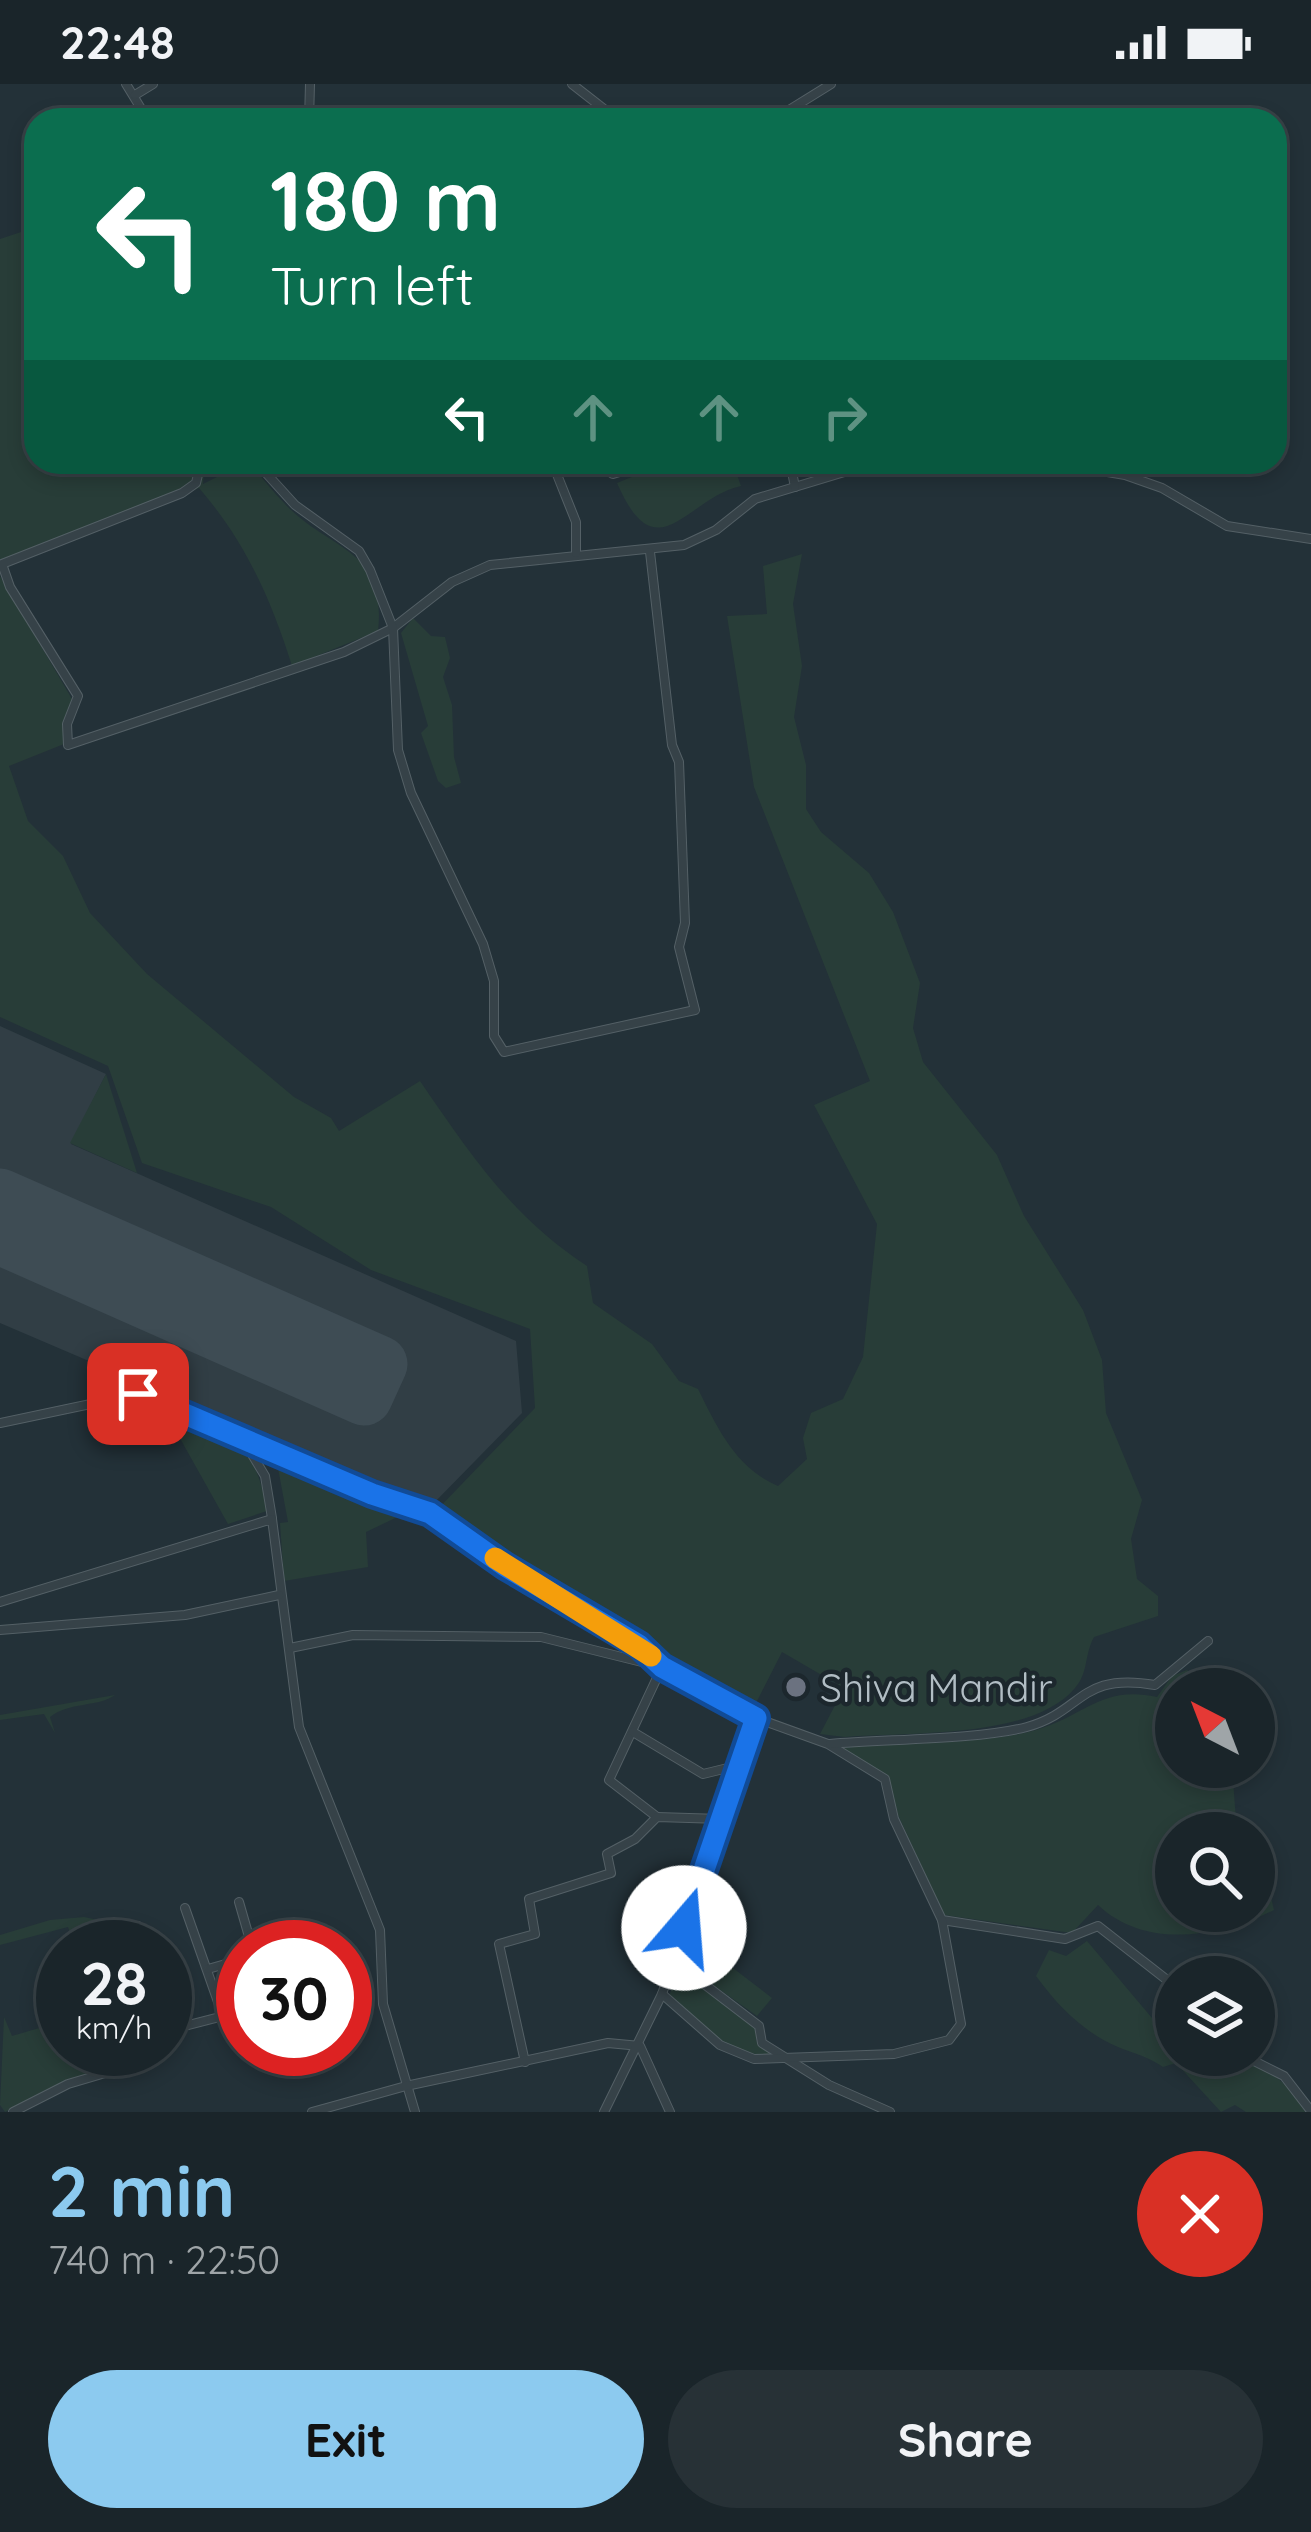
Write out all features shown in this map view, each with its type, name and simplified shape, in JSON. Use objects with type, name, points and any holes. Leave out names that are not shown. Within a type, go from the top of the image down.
[{"type":"street","points":[[126,84],[142,108]]},
{"type":"street","points":[[135,95],[153,84]]},
{"type":"street","points":[[572,84],[603,108]]},
{"type":"street","points":[[810,97],[816,84]]},
{"type":"street","points":[[792,108],[831,84]]},
{"type":"street","points":[[198,474],[196,483],[182,493],[2,563],[10,587],[78,696],[67,724],[68,746],[260,683],[393,628],[452,582],[490,565],[684,545],[716,530],[755,499],[838,474]]},
{"type":"street","points":[[267,474],[295,505],[359,551],[393,628],[398,750],[412,793],[483,944],[494,981],[494,1036],[499,1050],[512,1053],[695,1010],[679,947],[685,923],[679,762],[672,746],[650,552]]},
{"type":"street","points":[[557,474],[576,522],[576,553]]},
{"type":"street","points":[[793,474],[796,487]]},
{"type":"street","points":[[1119,474],[1162,488],[1227,526],[1262,536],[1311,539]]},
{"type":"street","points":[[0,1423],[138,1394],[430,1513],[505,1566],[639,1645],[662,1667]]},
{"type":"street","points":[[242,1437],[265,1476],[298,1727],[380,1930],[383,2004],[415,2112]]},
{"type":"street","points":[[0,1602],[272,1519]]},
{"type":"street","points":[[0,1630],[184,1615],[279,1595]]},
{"type":"street","points":[[290,1648],[353,1635],[542,1637],[662,1667],[756,1718],[828,1744],[885,1779],[894,1819],[942,1920],[961,2024],[950,2040],[894,2054],[834,2052],[754,2059],[720,2045],[662,1994]]},
{"type":"street","points":[[828,1744],[1026,1727],[1103,1684],[1125,1680],[1155,1685],[1208,1641]]},
{"type":"street","points":[[662,1667],[608,1780],[642,1800],[657,1816],[721,1820]]},
{"type":"street","points":[[604,2112],[662,1994],[756,1718]]},
{"type":"street","points":[[633,1732],[703,1774],[742,1764]]},
{"type":"street","points":[[525,2062],[499,1944],[535,1934],[529,1899],[611,1874],[607,1853],[635,1839],[657,1816]]},
{"type":"street","points":[[239,1902],[244,1920]]},
{"type":"street","points":[[185,1908],[216,1994]]},
{"type":"street","points":[[942,1920],[1065,1939],[1098,1927],[1155,1971]]},
{"type":"street","points":[[674,1961],[759,2026],[762,2043],[781,2059],[890,2112]]},
{"type":"street","points":[[208,1969],[216,1967]]},
{"type":"street","points":[[312,2112],[406,2086],[608,2043],[640,2046]]},
{"type":"street","points":[[640,2046],[670,2112]]},
{"type":"street","points":[[1275,2072],[1284,2076],[1311,2111]]},
{"type":"street","points":[[13,2112],[95,2076]]},
{"type":"shaded area","points":[[0,1026],[106,1074],[71,1144],[516,1341],[522,1413],[430,1507],[0,1323]]},
{"type":"green space","points":[[24,231],[24,474],[204,474],[203,484],[223,474],[258,474],[292,511],[368,571],[379,606],[378,631],[292,666],[255,572],[199,488],[0,568],[0,239]]},
{"type":"green space","points":[[639,474],[737,474],[741,486],[659,528],[646,524],[632,510],[617,483]]},
{"type":"green space","points":[[802,554],[793,604],[802,666],[794,717],[806,765],[806,809],[821,832],[869,873],[893,912],[920,983],[913,1028],[923,1062],[997,1155],[1024,1216],[1083,1310],[1102,1360],[1106,1413],[1142,1500],[1131,1539],[1137,1579],[1158,1596],[1158,1616],[1094,1637],[1079,1682],[1056,1705],[1000,1725],[968,1730],[845,1737],[820,1734],[844,1688],[782,1652],[756,1703],[655,1651],[434,1513],[535,1408],[530,1329],[371,1270],[271,1207],[142,1163],[108,1066],[0,1017],[0,576],[72,699],[63,722],[64,744],[9,766],[28,821],[63,856],[90,913],[147,974],[294,1097],[331,1118],[339,1131],[420,1081],[514,1205],[587,1266],[593,1303],[652,1344],[679,1381],[698,1389],[740,1458],[778,1486],[807,1459],[803,1438],[811,1413],[843,1399],[863,1357],[877,1224],[814,1105],[870,1081],[754,787],[727,616],[767,614],[763,566]]},
{"type":"green space","points":[[413,618],[431,636],[445,637],[450,658],[443,677],[452,705],[454,757],[461,783],[446,788],[438,781],[421,733],[428,726],[401,633]]},
{"type":"green space","points":[[106,1074],[137,1173],[70,1143]]},
{"type":"green space","points":[[163,1408],[234,1442],[255,1468],[267,1511],[228,1524]]},
{"type":"green space","points":[[278,1468],[410,1511],[366,1532],[368,1567],[284,1581],[280,1523],[288,1522]]},
{"type":"green space","points":[[115,1695],[57,1712],[50,1717],[55,1733],[44,1714],[0,1720],[0,1715]]},
{"type":"green space","points":[[1155,1697],[1155,1788],[1234,1788],[1235,1812],[1155,1812],[1155,1932],[1206,1932],[1160,1933],[1138,1929],[1098,1905],[1072,1933],[944,1915],[898,1815],[888,1777],[842,1748],[1016,1735],[1053,1724],[1107,1698]]},
{"type":"green space","points":[[36,1924],[36,1935],[0,1945],[0,1935]]},
{"type":"green space","points":[[1087,1941],[1155,2016],[1155,2063],[1106,2041],[1062,2008],[1036,1976],[1049,1950],[1066,1956]]},
{"type":"green space","points":[[686,1946],[712,1952],[772,1998],[757,2016],[682,1963]]},
{"type":"green space","points":[[679,1968],[755,2026],[757,2043],[771,2055],[728,2044],[669,1996]]},
{"type":"green space","points":[[4,2017],[12,2036],[36,2029],[36,2076],[85,2076],[5,2112],[0,2105]]},
{"type":"green space","points":[[1188,2076],[1275,2076],[1308,2112],[1246,2112],[1235,2105],[1221,2112]]},
{"type":"runway","points":[[0,1197],[379,1364],[364,1397],[0,1236]]},
{"type":"slow traffic","points":[[495,1558],[651,1656]]},
{"type":"place","name":"Shiva Mandir","points":[[796,1687]]},
{"type":"route","points":[[138,1394],[372,1494],[430,1513],[505,1566],[639,1645],[662,1667],[756,1718],[684,1928]]}]
